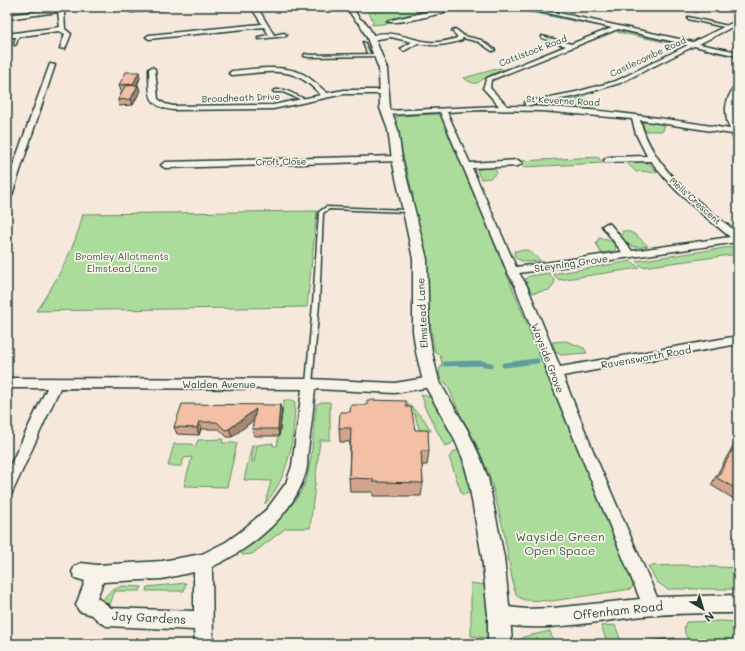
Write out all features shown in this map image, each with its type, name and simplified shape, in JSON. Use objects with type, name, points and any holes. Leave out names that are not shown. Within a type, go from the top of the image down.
[{"type":"street","points":[[132,10],[166,7]]},
{"type":"street","points":[[254,7],[272,36]]},
{"type":"street","name":"Elmstead Lane","points":[[349,7],[357,19],[363,23],[378,54],[383,69],[386,113],[390,119],[393,130],[397,159],[420,259],[421,331],[424,352],[431,382],[461,434],[472,459],[478,478],[493,557],[499,616],[500,644]]},
{"type":"street","points":[[390,21],[403,20],[455,7]]},
{"type":"street","points":[[524,7],[738,54]]},
{"type":"street","points":[[7,17],[59,8],[63,28],[60,29]]},
{"type":"street","name":"Castlecombe Road","points":[[514,108],[577,94],[618,82],[738,22]]},
{"type":"street","points":[[148,37],[265,25]]},
{"type":"street","name":"Cattistock Road","points":[[505,108],[486,88],[488,81],[495,76],[619,27]]},
{"type":"street","points":[[7,36],[60,29],[68,34],[63,48]]},
{"type":"street","points":[[371,38],[391,35],[403,31]]},
{"type":"street","points":[[391,35],[428,44],[447,43],[460,39],[460,36],[455,31]]},
{"type":"street","points":[[260,38],[284,35]]},
{"type":"street","points":[[544,37],[572,46]]},
{"type":"street","points":[[404,49],[417,41]]},
{"type":"street","points":[[7,195],[52,65]]},
{"type":"street","name":"Broadheath Drive","points":[[152,68],[154,98],[156,103],[164,107],[273,107],[344,92],[384,92]]},
{"type":"street","points":[[232,73],[282,71],[297,74],[305,78],[325,95]]},
{"type":"street","points":[[737,134],[729,118],[728,109],[738,86]]},
{"type":"street","name":"St Keverne Road","points":[[386,113],[514,108],[635,117],[737,134]]},
{"type":"street","name":"Wayside Grove","points":[[443,110],[512,271],[521,286],[554,373],[652,606]]},
{"type":"street","name":"Mells Crescent","points":[[635,117],[637,128],[653,158],[663,171],[686,196],[738,238]]},
{"type":"street","points":[[608,160],[653,158]]},
{"type":"street","name":"Croft Close","points":[[166,166],[397,159]]},
{"type":"street","points":[[468,166],[518,163]]},
{"type":"street","points":[[607,226],[630,254]]},
{"type":"street","name":"Steyning Grove","points":[[512,271],[738,238]]},
{"type":"street","name":"Ravensworth Road","points":[[554,373],[738,340]]},
{"type":"street","name":"Walden Avenue","points":[[7,383],[309,384],[395,388],[431,382]]},
{"type":"street","points":[[7,488],[56,383]]},
{"type":"street","name":"Jay Gardens","points":[[204,621],[107,617],[96,607],[85,605],[89,573],[162,570],[203,562],[220,556],[261,525],[284,500],[293,484],[298,470],[309,384]]},
{"type":"street","points":[[203,562],[204,644]]},
{"type":"street","name":"Offenham Road","points":[[499,616],[526,618],[555,617],[652,606],[738,604]]},
{"type":"lane","points":[[689,18],[728,27]]},
{"type":"lane","points":[[14,44],[18,35]]},
{"type":"lane","points":[[460,36],[480,42],[493,50]]},
{"type":"lane","points":[[364,43],[368,53]]},
{"type":"lane","points":[[320,50],[321,54]]},
{"type":"lane","points":[[368,53],[378,54],[309,56],[305,55],[368,53]]},
{"type":"lane","points":[[275,91],[284,91],[305,100]]},
{"type":"lane","points":[[309,384],[316,304],[321,212],[328,208],[408,211]]},
{"type":"green space","points":[[366,7],[442,7],[391,19],[393,23],[372,25],[373,21]]},
{"type":"green space","points":[[621,30],[685,45],[683,46],[617,32]]},
{"type":"green space","points":[[500,68],[504,70],[477,83],[472,83],[464,78]]},
{"type":"green space","points":[[584,97],[597,109],[541,106]]},
{"type":"green space","name":"Wayside Green Open Space","points":[[437,114],[444,117],[446,128],[485,220],[567,424],[634,583],[631,589],[552,601],[524,600],[517,596],[514,589],[503,528],[490,477],[476,443],[460,414],[447,384],[442,381],[439,373],[442,363],[440,355],[435,352],[434,347],[429,315],[425,256],[412,210],[413,195],[394,120],[400,116]]},
{"type":"green space","points":[[643,123],[665,124],[663,131],[644,131]]},
{"type":"green space","points":[[598,157],[603,163],[524,167],[520,161]]},
{"type":"green space","points":[[625,161],[639,161],[647,163],[654,168],[657,173],[641,171],[636,172]]},
{"type":"green space","points":[[494,167],[497,173],[490,178],[481,179],[477,171],[482,168]]},
{"type":"green space","name":"Bromley Allotments Elmstead Lane","points":[[317,211],[307,307],[36,311],[51,289],[64,265],[80,227],[83,214]]},
{"type":"green space","points":[[622,231],[633,233],[648,246],[635,247],[629,245],[620,236],[623,233]]},
{"type":"green space","points":[[599,238],[611,241],[616,246],[615,251],[601,253],[596,243]]},
{"type":"green space","points":[[738,246],[738,254],[642,267],[636,261]]},
{"type":"green space","points":[[527,250],[541,261],[525,262],[515,258],[514,251]]},
{"type":"green space","points":[[632,261],[639,268],[559,280],[553,274]]},
{"type":"green space","points":[[549,273],[555,282],[550,290],[532,293],[525,280],[526,278]]},
{"type":"green space","points":[[566,341],[584,348],[587,353],[561,355],[556,352],[552,342]]},
{"type":"green space","points":[[421,394],[432,398],[455,440],[451,444],[445,446],[424,406]]},
{"type":"green space","points":[[284,400],[291,400],[295,402],[292,443],[280,481],[265,504],[271,481],[244,480],[252,445],[254,445],[252,462],[254,462],[257,445],[273,443],[273,446],[277,446]]},
{"type":"green space","points":[[322,402],[330,402],[330,440],[320,440],[310,528],[286,528],[252,554],[242,555],[241,552],[280,519],[297,498],[303,487],[311,460],[316,407],[317,404]]},
{"type":"green space","points":[[407,403],[424,419],[431,431],[419,429],[415,415],[407,406]]},
{"type":"green space","points":[[223,439],[222,443],[237,443],[227,487],[184,486],[192,457],[184,458],[181,466],[168,466],[174,444],[191,444],[195,447],[198,440]]},
{"type":"green space","points":[[460,449],[472,492],[463,495],[449,457]]},
{"type":"green space","points":[[681,565],[738,568],[738,589],[667,589],[657,582],[648,566]]},
{"type":"green space","points":[[186,583],[184,591],[146,591],[147,587]]},
{"type":"green space","points":[[471,583],[486,585],[490,634],[486,638],[471,636]]},
{"type":"green space","points":[[122,586],[142,587],[140,591],[115,591],[109,607],[102,602],[110,592]]},
{"type":"green space","points":[[686,622],[738,622],[738,644],[693,644],[685,634],[684,629]]},
{"type":"green space","points":[[615,625],[622,644],[608,644],[601,626]]},
{"type":"green space","points":[[550,631],[554,644],[520,644],[523,637]]},
{"type":"building","points":[[126,72],[139,72],[133,84],[119,85]]},
{"type":"building","points":[[138,85],[131,99],[118,100],[125,86]]},
{"type":"building","points":[[367,400],[406,401],[406,407],[411,407],[415,430],[428,430],[429,451],[421,451],[423,483],[373,482],[373,479],[349,478],[351,428],[339,428],[340,412],[350,412],[351,405],[367,405]]},
{"type":"building","points":[[182,404],[280,405],[278,429],[252,429],[256,409],[229,429],[225,430],[217,422],[199,422],[197,428],[174,427]]},
{"type":"building","points":[[738,440],[738,490],[717,478]]},
{"type":"building","points":[[675,638],[678,644],[620,644]]},
{"type":"waterway","points":[[507,7],[606,27]]},
{"type":"waterway","points":[[627,32],[686,45]]},
{"type":"waterway","points":[[715,52],[738,57]]},
{"type":"waterway","points":[[504,365],[537,361]]},
{"type":"waterway","points":[[445,364],[480,363],[491,365]]}]
